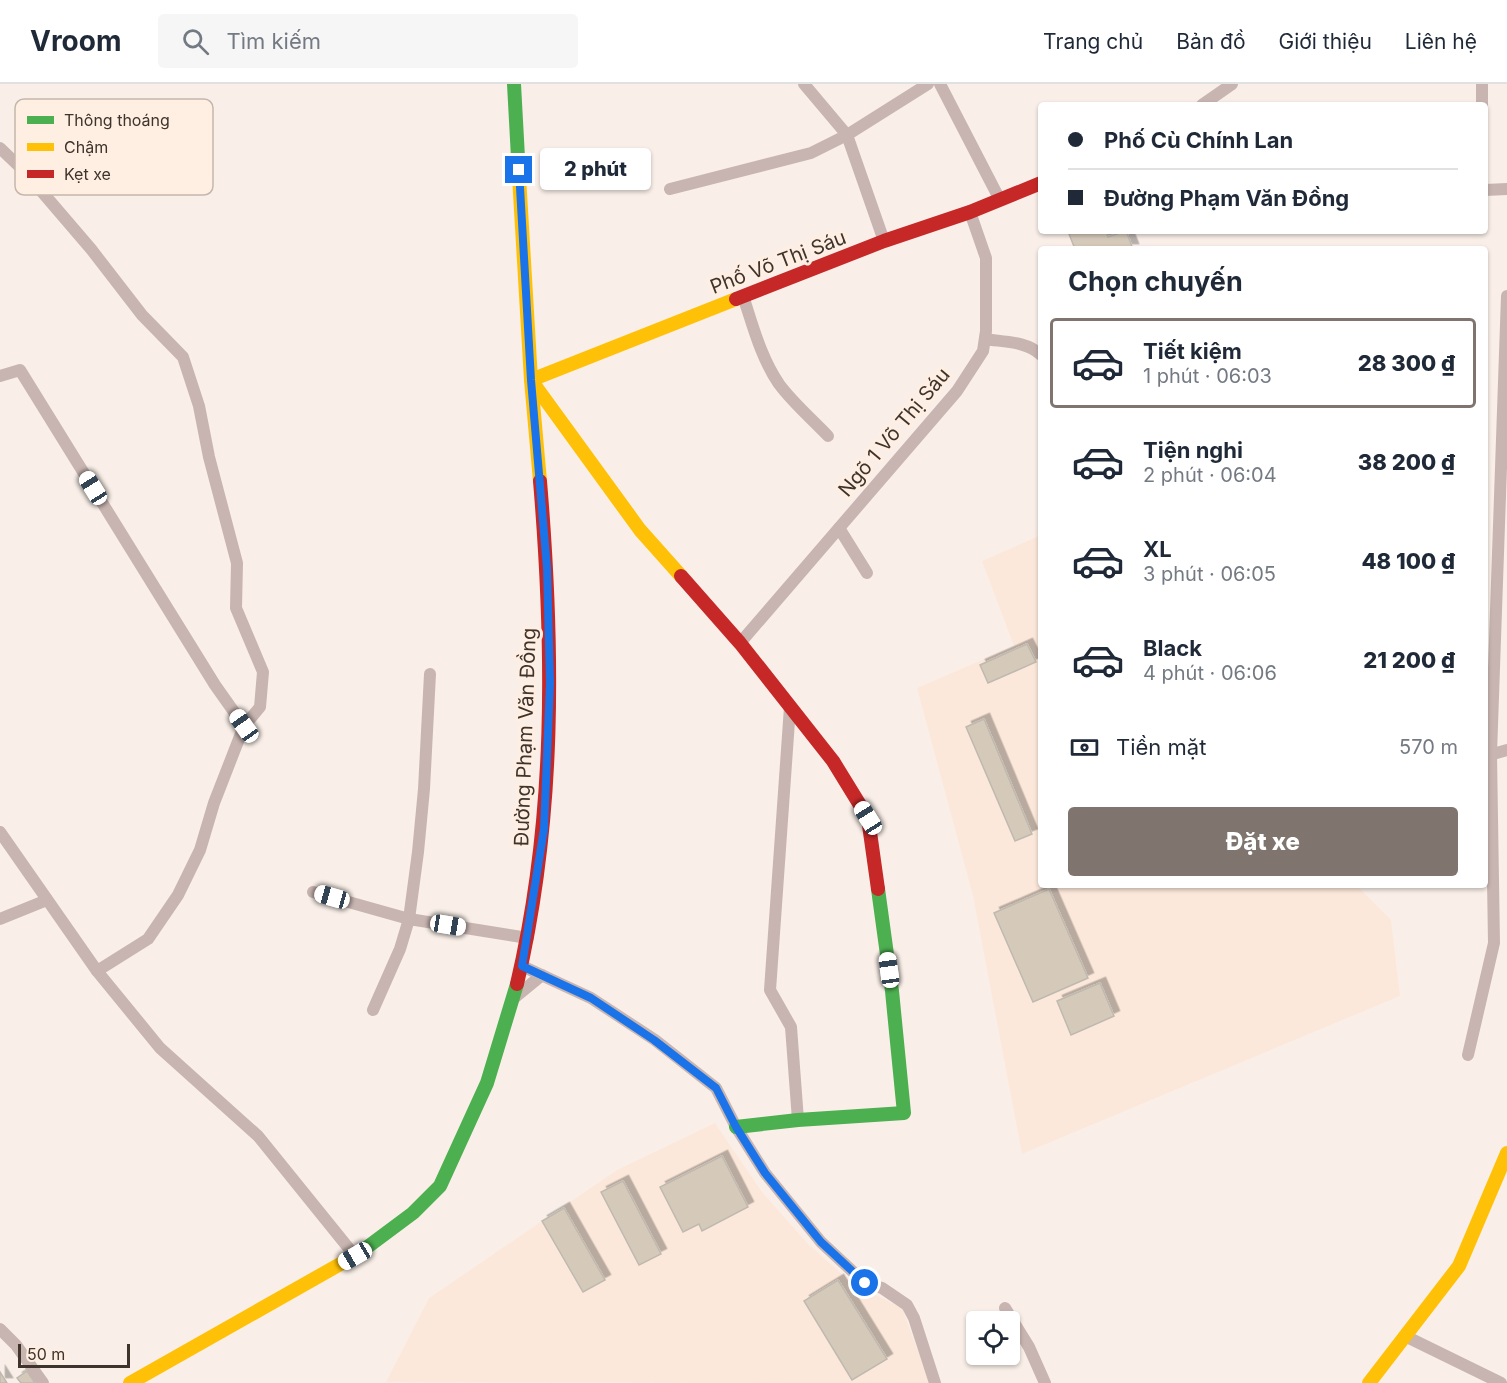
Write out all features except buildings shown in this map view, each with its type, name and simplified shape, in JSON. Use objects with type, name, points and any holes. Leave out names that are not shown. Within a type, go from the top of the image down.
[{"type":"street","name":"Đường Phạm Văn Đồng","points":[[130,1383],[355,1256],[413,1213],[440,1186],[487,1083],[514,998],[528,938],[544,829],[550,683],[547,568],[531,380],[514,84]]},
{"type":"street","points":[[804,84],[847,135],[884,241]]},
{"type":"street","points":[[670,189],[811,153],[847,135],[928,84]]},
{"type":"street","points":[[940,84],[1000,200]]},
{"type":"street","points":[[1206,102],[1232,84]]},
{"type":"street","points":[[1482,84],[1482,102]]},
{"type":"street","points":[[0,148],[15,162]]},
{"type":"street","name":"Phố Võ Thị Sáu","points":[[531,380],[884,241],[970,212],[1038,184]]},
{"type":"street","points":[[1488,190],[1507,189]]},
{"type":"street","points":[[45,195],[142,315],[183,357],[198,406],[237,563],[236,608],[263,672],[260,707],[244,726],[214,802],[200,850],[178,895],[148,939],[97,971]]},
{"type":"street","name":"Ngõ 1 Võ Thị Sáu","points":[[740,643],[957,391],[982,351],[986,331],[986,258],[970,212]]},
{"type":"street","points":[[743,296],[771,371],[789,397],[828,436]]},
{"type":"street","points":[[1468,1055],[1494,943],[1488,755],[1507,296]]},
{"type":"street","points":[[985,339],[1026,345],[1038,352]]},
{"type":"street","points":[[0,376],[20,370],[215,685],[244,726]]},
{"type":"street","points":[[531,380],[640,530],[740,643],[833,761],[868,818],[892,991],[903,1113],[736,1127]]},
{"type":"street","points":[[839,528],[867,573]]},
{"type":"street","points":[[373,1010],[400,949],[409,919],[424,789],[430,674]]},
{"type":"street","points":[[790,707],[770,990],[791,1027],[798,1120]]},
{"type":"street","points":[[1488,755],[1507,750]]},
{"type":"street","points":[[0,832],[97,971],[160,1048],[258,1136],[355,1256]]},
{"type":"street","points":[[313,892],[409,919],[528,938]]},
{"type":"street","points":[[0,919],[47,900]]},
{"type":"street","points":[[522,966],[591,998],[663,1047],[716,1088],[736,1127],[765,1173],[821,1242],[865,1283],[882,1288],[907,1305],[914,1318],[935,1383]]},
{"type":"street","points":[[514,998],[542,975]]},
{"type":"street","points":[[1369,1383],[1459,1266],[1507,1153]]},
{"type":"street","points":[[1005,1308],[1029,1347],[1045,1383]]},
{"type":"street","points":[[0,1329],[16,1346],[43,1383]]},
{"type":"street","points":[[1405,1336],[1500,1383]]},
{"type":"shaded area","points":[[1038,536],[1038,888],[1359,888],[1391,920],[1400,996],[1022,1154],[973,896],[917,688],[1014,646],[982,561]]},
{"type":"shaded area","points":[[715,1123],[762,1192],[808,1244],[852,1283],[902,1308],[930,1383],[386,1382],[429,1298],[617,1170]]},
{"type":"traffic: fast","points":[[514,84],[519,176]]},
{"type":"traffic: fast","points":[[736,1127],[798,1120],[904,1113],[892,991],[878,889]]},
{"type":"traffic: fast","points":[[358,1254],[413,1213],[440,1186],[487,1083],[517,984]]},
{"type":"traffic: slow","points":[[519,176],[531,380],[540,481]]},
{"type":"traffic: slow","points":[[681,576],[640,530],[531,380],[736,299]]},
{"type":"traffic: slow","points":[[1369,1383],[1459,1266],[1507,1153]]},
{"type":"traffic: slow","points":[[130,1383],[358,1254]]},
{"type":"traffic: jam","points":[[736,299],[884,241],[970,212],[1038,184]]},
{"type":"traffic: jam","points":[[517,984],[530,922],[539,859],[548,734],[548,608],[540,481]]},
{"type":"traffic: jam","points":[[681,576],[740,643],[833,761],[868,818],[878,889]]},
{"type":"route","points":[[519,170],[531,380],[547,568],[550,683],[544,829],[522,966],[591,998],[654,1040],[716,1088],[736,1127],[765,1173],[821,1242],[865,1283]]}]
